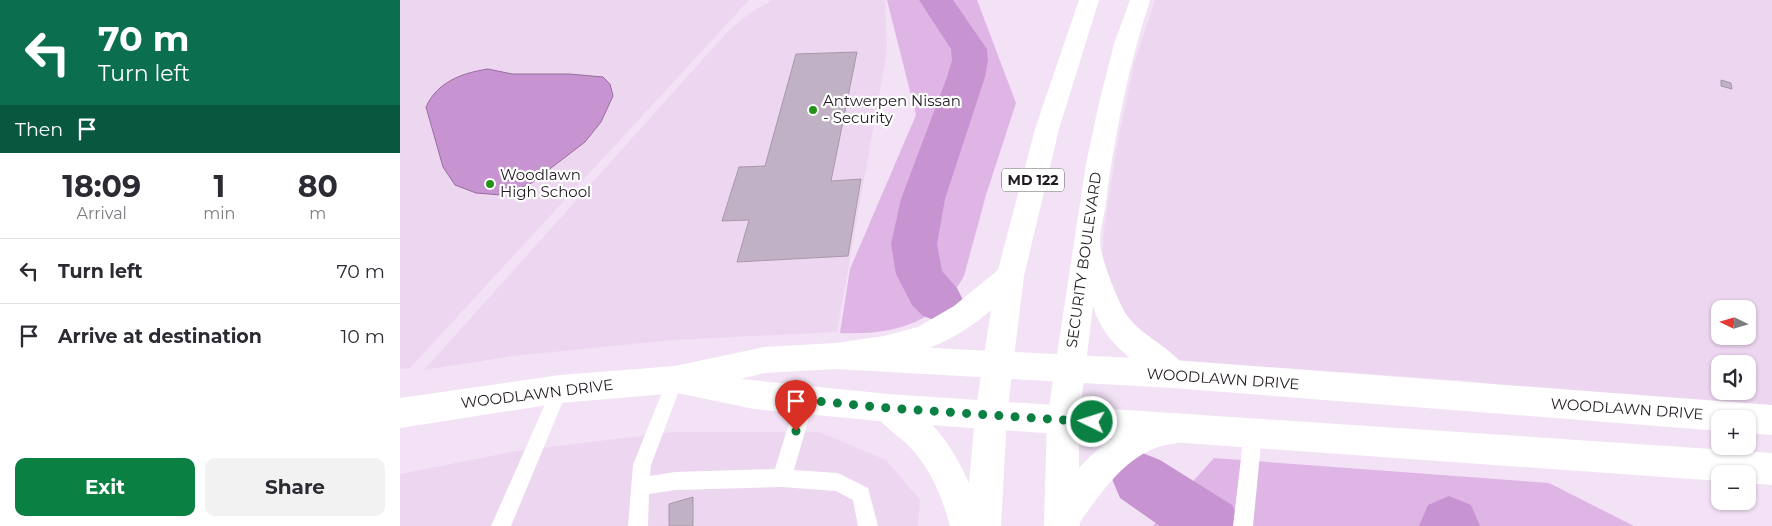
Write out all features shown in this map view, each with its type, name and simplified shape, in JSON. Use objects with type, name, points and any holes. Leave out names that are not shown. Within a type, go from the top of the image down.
[{"type":"main road","name":"MD 122","points":[[983,526],[991,415],[1010,276],[1047,129],[1089,0]]},
{"type":"main road","name":"SECURITY BOULEVARD","points":[[1062,521],[1063,420],[1098,164],[1110,103],[1125,44],[1140,0]]},
{"type":"main road","points":[[1086,247],[1110,314],[1124,334],[1173,374]]},
{"type":"main road","points":[[836,356],[914,342],[938,332],[959,320],[1010,276]]},
{"type":"main road","name":"WOODLAWN DRIVE","points":[[400,413],[560,389],[675,380],[764,360],[836,356],[1173,374],[1772,420]]},
{"type":"main road","name":"WOODLAWN DRIVE","points":[[675,380],[754,396],[888,408],[1772,469]]},
{"type":"main road","points":[[888,408],[929,445],[943,465],[955,487],[968,526]]},
{"type":"main road","points":[[1062,521],[1094,475],[1130,445],[1148,435],[1182,428]]},
{"type":"lane","points":[[638,526],[642,466],[675,380]]},
{"type":"lane","points":[[501,526],[560,389]]},
{"type":"lane","points":[[782,478],[805,400]]},
{"type":"lane","points":[[1242,526],[1253,433]]},
{"type":"lane","points":[[640,486],[675,480],[782,478],[838,482],[861,494],[868,526]]},
{"type":"shaded area","name":"Woodlawn High School","points":[[400,0],[749,0],[410,368],[400,369]]},
{"type":"shaded area","points":[[772,0],[885,0],[887,51],[837,332],[672,340],[513,356],[424,370],[730,29],[753,11]]},
{"type":"shaded area","points":[[887,0],[977,0],[1016,103],[986,195],[964,276],[953,293],[941,306],[911,324],[878,332],[840,333],[850,269],[916,115]]},
{"type":"shaded area","points":[[1155,0],[1772,0],[1772,408],[1561,394],[1470,381],[1183,361],[1170,358],[1142,343],[1101,272],[1104,229],[1117,145],[1134,64]]},
{"type":"shaded area","points":[[488,69],[512,74],[569,74],[603,77],[610,84],[613,96],[601,122],[585,142],[530,184],[501,195],[476,193],[455,185],[443,167],[426,107],[437,91],[451,80],[469,73]]},
{"type":"shaded area","points":[[673,432],[819,432],[886,460],[920,500],[918,526],[400,526],[400,474],[516,451]]},
{"type":"shaded area","points":[[1214,458],[1549,483],[1634,526],[1153,526]]},
{"type":"building","name":"Antwerpen Nissan - Security","points":[[857,52],[831,181],[861,179],[848,256],[737,262],[749,220],[722,221],[739,167],[765,166],[796,54]]},
{"type":"building","points":[[1721,80],[1731,83],[1732,89],[1721,86]]},
{"type":"building","points":[[693,497],[693,526],[669,526],[669,504]]},
{"type":"waterway","points":[[936,0],[969,49],[970,60],[966,77],[923,199],[914,244],[919,274],[929,291],[940,302]]},
{"type":"waterway","points":[[1140,479],[1211,526]]},
{"type":"place","name":"Antwerpen Nissan - Security","points":[[813,110]]},
{"type":"place","name":"Woodlawn High School","points":[[490,184]]},
{"type":"route","points":[[796,431],[805,400],[888,408],[1092,422]]}]
